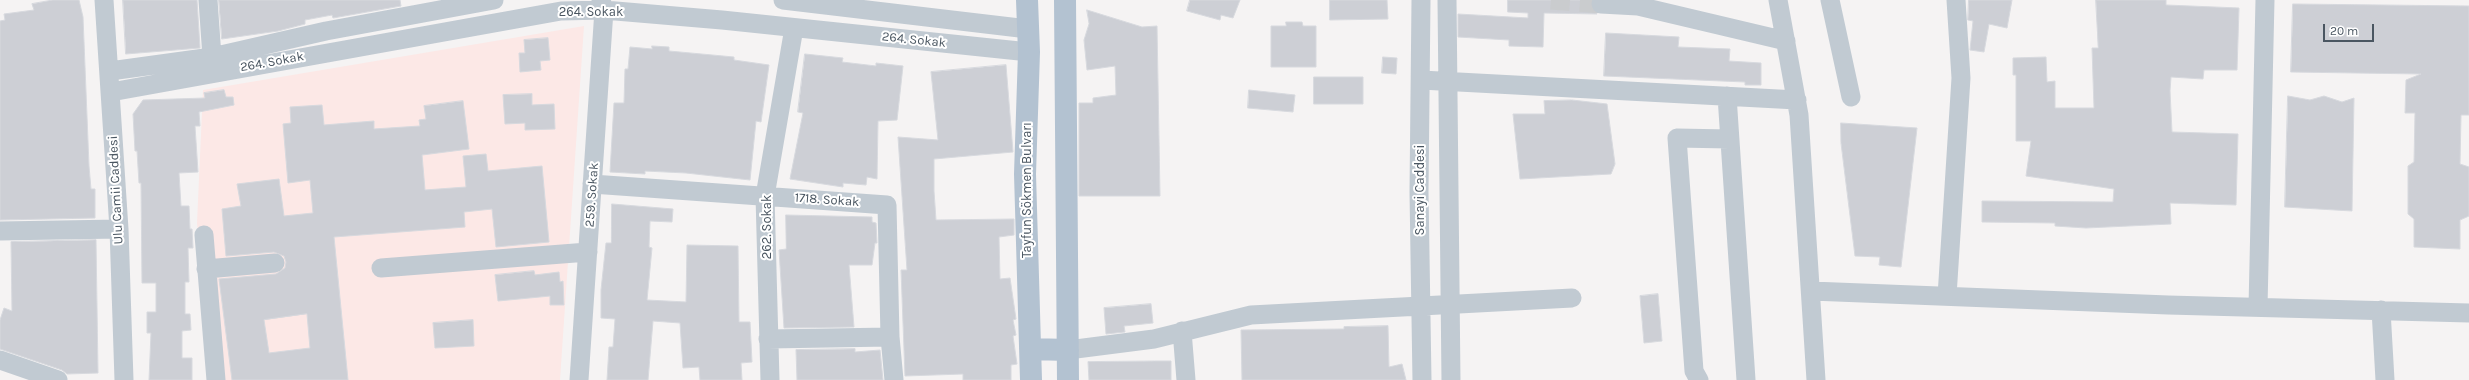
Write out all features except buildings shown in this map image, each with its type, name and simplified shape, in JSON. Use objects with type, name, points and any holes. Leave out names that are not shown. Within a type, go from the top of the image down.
[{"type":"main road","name":"Tayfun Sökmen Bulvarı","points":[[1027,0],[1029,52],[1025,174],[1030,380]]},
{"type":"main road","points":[[1065,0],[1068,380]]},
{"type":"main road","points":[[1030,349],[1068,350]]},
{"type":"street","name":"Ulu Camii Caddesi","points":[[104,0],[110,71],[119,229],[124,380]]},
{"type":"street","points":[[208,0],[212,57]]},
{"type":"street","name":"264. Sokak","points":[[110,71],[212,57],[326,31],[494,0]]},
{"type":"street","name":"264. Sokak","points":[[783,0],[1028,29]]},
{"type":"street","name":"Sanayi Caddesi","points":[[1421,0],[1422,380]]},
{"type":"street","points":[[1447,0],[1451,380]]},
{"type":"street","points":[[1778,0],[1797,100],[1816,380]]},
{"type":"street","points":[[1830,0],[1851,97]]},
{"type":"street","points":[[1947,296],[1961,78],[1956,0]]},
{"type":"street","points":[[2258,307],[2265,0]]},
{"type":"street","points":[[1601,4],[1640,3],[1786,41]]},
{"type":"street","name":"264. Sokak","points":[[111,92],[561,11],[602,5],[794,28],[1029,52]]},
{"type":"street","name":"259. Sokak","points":[[579,380],[602,5]]},
{"type":"street","name":"262. Sokak","points":[[770,380],[765,196],[794,28]]},
{"type":"street","points":[[1421,80],[1797,100]]},
{"type":"street","points":[[1726,96],[1746,380]]},
{"type":"street","points":[[1699,380],[1694,371],[1677,138],[1729,139]]},
{"type":"street","name":"1718. Sokak","points":[[592,184],[887,205],[890,337],[894,380]]},
{"type":"street","points":[[0,231],[119,229]]},
{"type":"street","points":[[204,235],[216,380]]},
{"type":"street","points":[[382,268],[588,252]]},
{"type":"street","points":[[206,269],[276,263]]},
{"type":"street","points":[[1811,291],[2469,313]]},
{"type":"street","points":[[1068,350],[1154,339],[1251,315],[1572,298]]},
{"type":"street","points":[[2381,310],[2385,380]]},
{"type":"street","points":[[1182,331],[1186,380]]},
{"type":"street","points":[[768,339],[890,337]]},
{"type":"street","points":[[0,360],[58,380]]},
{"type":"shaded area","points":[[584,26],[560,380],[211,380],[197,223],[203,90]]},
{"type":"tunnel","points":[[1551,0],[1601,4]]}]
